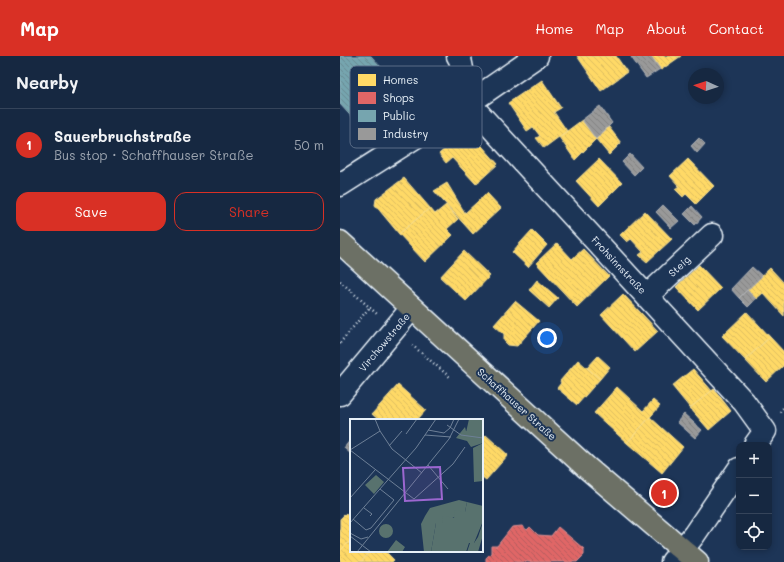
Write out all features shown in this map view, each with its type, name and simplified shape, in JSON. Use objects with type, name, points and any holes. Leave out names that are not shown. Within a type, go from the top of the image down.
[{"type":"main road","name":"Schaffhauser Straße","points":[[340,242],[684,558]]},
{"type":"street","points":[[458,56],[461,66]]},
{"type":"street","points":[[482,94],[538,56]]},
{"type":"street","name":"Frohsinnstraße","points":[[482,117],[744,402],[760,438]]},
{"type":"street","points":[[340,185],[398,148]]},
{"type":"street","name":"Steig","points":[[647,296],[712,235]]},
{"type":"street","name":"Virchowstraße","points":[[340,394],[412,308]]},
{"type":"street","points":[[684,558],[736,474]]},
{"type":"path","points":[[340,343],[370,308]]},
{"type":"building: Homes","points":[[577,56],[616,56],[627,72],[601,91]]},
{"type":"building: Homes","points":[[651,56],[681,56],[661,70]]},
{"type":"building: Homes","points":[[542,80],[561,108],[554,112],[567,131],[544,148],[536,138],[540,136],[533,127],[527,131],[508,103]]},
{"type":"building: Homes","points":[[582,120],[596,139],[575,160],[559,137]]},
{"type":"building: Homes","points":[[609,127],[621,143],[609,155],[596,139]]},
{"type":"building: Homes","points":[[482,146],[498,164],[476,184],[452,158],[446,163],[439,154],[446,148],[482,148]]},
{"type":"building: Homes","points":[[599,159],[622,183],[599,206],[576,181]]},
{"type":"building: Homes","points":[[688,159],[714,186],[696,204],[686,194],[683,197],[675,189],[679,186],[670,176]]},
{"type":"building: Homes","points":[[404,178],[430,208],[399,234],[375,205],[376,199]]},
{"type":"building: Homes","points":[[447,183],[465,213],[487,193],[501,208],[473,234],[434,191]]},
{"type":"building: Homes","points":[[446,205],[458,219],[447,229],[453,235],[425,262],[399,234],[430,208],[435,214]]},
{"type":"building: Homes","points":[[645,211],[672,239],[647,262],[639,255],[643,252],[631,239],[627,242],[620,235]]},
{"type":"building: Homes","points":[[532,230],[547,245],[528,267],[512,252]]},
{"type":"building: Homes","points":[[557,243],[572,259],[583,249],[609,276],[577,307],[536,263]]},
{"type":"building: Homes","points":[[464,251],[490,276],[466,301],[440,277]]},
{"type":"building: Homes","points":[[699,265],[721,288],[698,310],[676,287]]},
{"type":"building: Homes","points":[[770,268],[784,283],[784,316],[763,293],[756,299],[747,290]]},
{"type":"building: Homes","points":[[537,280],[558,298],[549,308],[529,290]]},
{"type":"building: Homes","points":[[623,294],[658,331],[635,352],[601,315]]},
{"type":"building: Homes","points":[[515,301],[539,321],[517,346],[508,345],[504,341],[504,334],[494,325]]},
{"type":"building: Homes","points":[[747,312],[770,337],[745,360],[722,336]]},
{"type":"building: Homes","points":[[770,337],[784,352],[784,365],[766,382],[745,360]]},
{"type":"building: Homes","points":[[598,356],[610,367],[600,379],[587,368]]},
{"type":"building: Homes","points":[[578,360],[600,379],[577,405],[557,388],[561,383],[560,381]]},
{"type":"building: Homes","points":[[693,369],[712,391],[690,408],[672,386]]},
{"type":"building: Homes","points":[[398,385],[426,410],[418,419],[378,419],[372,414]]},
{"type":"building: Homes","points":[[617,387],[643,411],[653,400],[660,406],[627,443],[594,413]]},
{"type":"building: Homes","points":[[714,389],[731,411],[709,430],[690,408]]},
{"type":"building: Homes","points":[[650,417],[683,447],[662,473],[627,443]]},
{"type":"building: Homes","points":[[486,435],[508,455],[486,480],[483,478],[483,438]]},
{"type":"building: Homes","points":[[346,513],[350,517],[350,541],[340,551],[340,519]]},
{"type":"building: Homes","points":[[350,541],[350,552],[370,552],[361,562],[340,562],[340,551]]},
{"type":"building: Homes","points":[[370,552],[386,552],[394,560],[392,562],[361,562]]},
{"type":"building: Shops","points":[[522,526],[527,530],[530,527],[538,535],[551,536],[558,527],[584,549],[584,555],[577,562],[486,562],[486,558],[491,553],[491,546],[497,546],[512,527]]},
{"type":"building: Public","points":[[340,56],[371,56],[380,66],[350,66],[350,115],[340,104]]},
{"type":"building: Industry","points":[[651,56],[660,69],[646,78],[631,57]]},
{"type":"building: Industry","points":[[600,106],[612,123],[596,139],[582,120]]},
{"type":"building: Industry","points":[[699,138],[705,144],[697,153],[691,146]]},
{"type":"building: Industry","points":[[630,154],[642,167],[634,175],[622,162]]},
{"type":"building: Industry","points":[[663,205],[679,221],[671,228],[656,212]]},
{"type":"building: Industry","points":[[692,206],[702,217],[695,225],[684,214]]},
{"type":"building: Industry","points":[[752,267],[762,276],[739,298],[731,289]]},
{"type":"building: Industry","points":[[747,290],[756,299],[748,307],[739,298]]},
{"type":"building: Industry","points":[[684,414],[702,430],[695,438],[677,422]]},
{"type":"building: Industry","points":[[350,440],[350,453],[344,448]]},
{"type":"place","name":"Sauerbruchstraße","points":[[664,493]]}]
